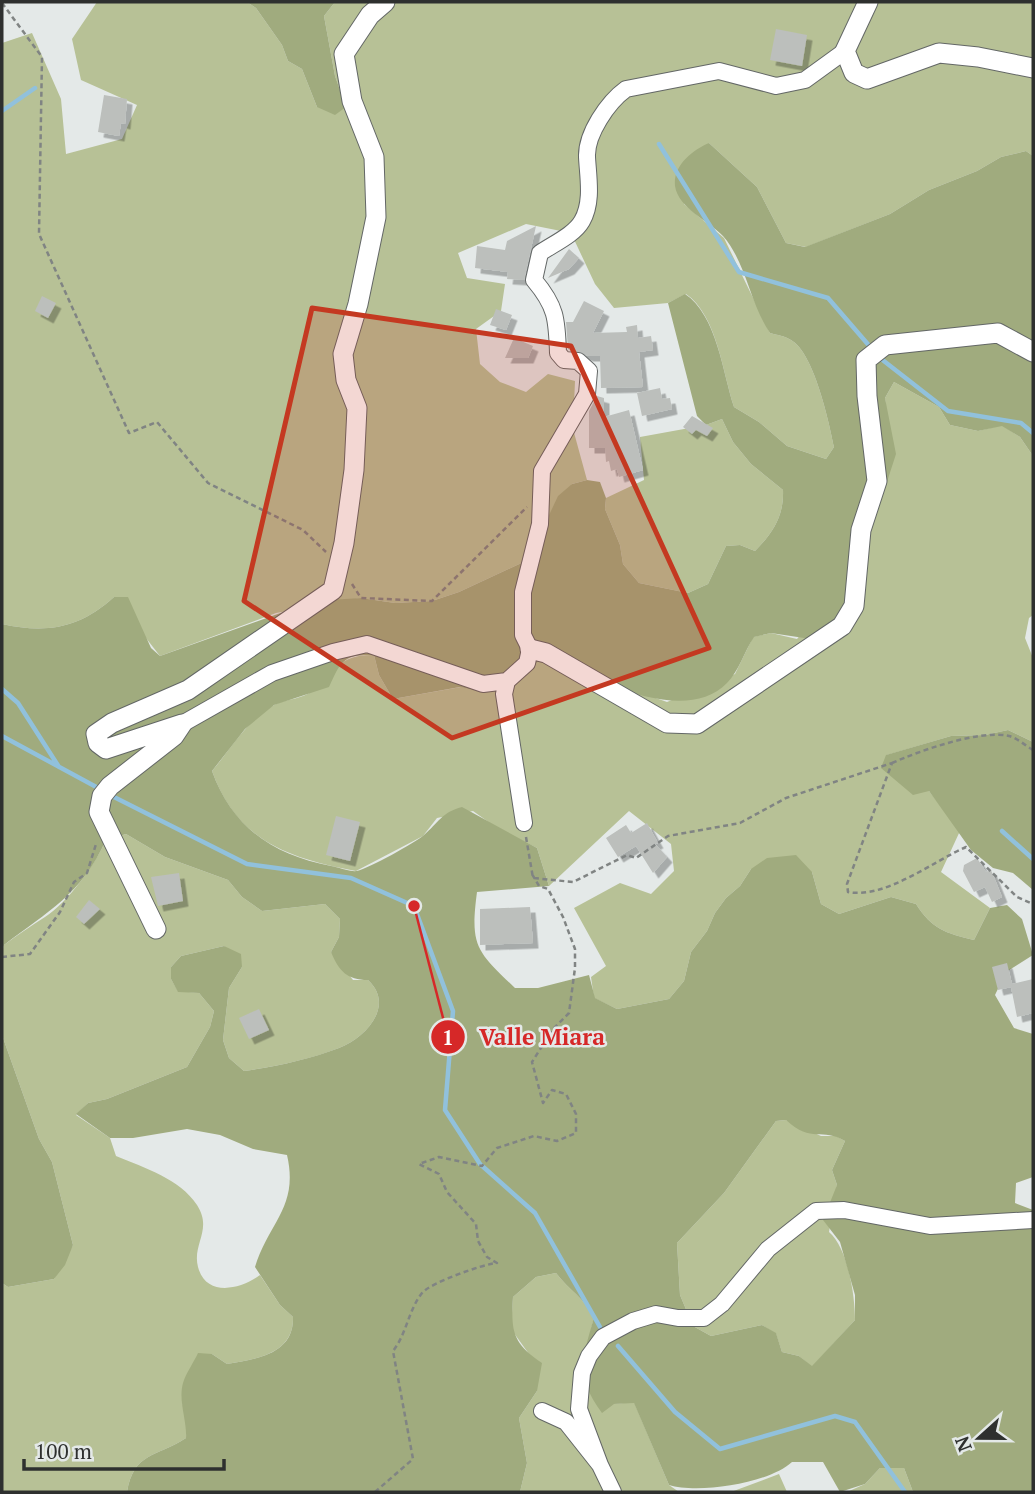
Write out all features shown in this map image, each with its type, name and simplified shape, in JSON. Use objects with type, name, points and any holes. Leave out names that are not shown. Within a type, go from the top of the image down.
[{"type":"street","points":[[385,2],[370,15],[344,54],[352,101],[374,157],[376,217],[358,304],[343,354],[346,380],[357,408],[354,470],[333,590],[188,690],[112,723],[96,734],[97,743],[106,749],[182,724],[272,673],[333,652],[367,645],[483,684],[507,681],[527,663],[530,649],[523,635],[523,592],[540,524],[542,471],[587,394],[589,371],[578,360],[564,360],[558,353],[557,318],[548,297],[534,279],[534,266],[540,253],[572,232],[584,219],[588,202],[589,142],[614,98],[626,89],[719,71],[776,86],[806,80],[845,51],[868,2]]},
{"type":"street","points":[[845,51],[853,73],[867,79],[939,53],[978,57],[1033,68]]},
{"type":"street","points":[[530,649],[546,653],[667,723],[697,724],[842,626],[855,606],[861,530],[877,481],[867,396],[875,353],[998,333],[1033,352]]},
{"type":"street","points":[[507,681],[504,694],[524,823]]},
{"type":"street","points":[[156,929],[99,812],[106,791],[174,736],[182,724]]},
{"type":"street","points":[[613,1492],[579,1409],[582,1373],[589,1356],[603,1338],[633,1321],[656,1314],[678,1318],[704,1318],[723,1304],[768,1249],[816,1211],[844,1210],[930,1226],[1033,1220]]},
{"type":"street","points":[[542,1411],[566,1422],[600,1465]]},
{"type":"path","points":[[2,2],[43,57],[39,234],[129,433],[157,422],[208,484],[303,530],[339,564],[361,598],[432,601],[541,492]]},
{"type":"path","points":[[534,876],[573,882],[627,855],[636,858],[668,836],[740,823],[786,798],[892,763],[933,746],[1009,736],[1033,750]]},
{"type":"path","points":[[892,763],[847,884],[848,892],[862,895],[887,887],[966,847],[1017,897],[1033,904]]},
{"type":"path","points":[[375,1492],[413,1458],[393,1351],[403,1339],[410,1314],[423,1291],[497,1263],[487,1257],[478,1241],[476,1224],[447,1192],[439,1174],[419,1164],[439,1157],[449,1162],[482,1166],[497,1148],[534,1136],[558,1141],[576,1133],[576,1114],[566,1094],[552,1090],[543,1103],[533,1062],[553,1029],[569,1013],[575,948],[563,916],[548,889],[539,886],[534,876],[524,823]]},
{"type":"path","points":[[2,957],[30,954],[60,912],[74,882],[87,873],[97,837],[106,827]]},
{"type":"highlighted area","points":[[312,308],[571,346],[709,648],[452,738],[244,601]]},
{"type":"green space","points":[[97,2],[247,2],[256,8],[282,45],[288,61],[302,69],[317,107],[346,107],[335,76],[324,16],[335,2],[1033,2],[1033,156],[1026,151],[1001,157],[977,171],[929,190],[890,214],[806,247],[786,243],[757,187],[709,143],[684,204],[724,238],[770,333],[791,340],[807,359],[819,389],[834,447],[826,459],[787,446],[759,422],[734,407],[712,330],[697,304],[686,294],[668,303],[614,308],[595,284],[571,233],[526,224],[458,253],[467,278],[505,284],[501,311],[476,329],[480,364],[500,382],[526,392],[548,374],[575,381],[573,429],[587,480],[572,484],[528,560],[459,592],[432,601],[395,603],[361,598],[276,613],[160,656],[114,597],[88,616],[62,626],[34,628],[2,624],[2,43],[32,33],[61,99],[66,154],[122,139],[137,105],[81,80],[72,39]]},
{"type":"green space","points":[[247,2],[335,2],[324,16],[335,76],[346,107],[335,115],[317,107],[302,69],[288,61],[282,45],[256,8]]},
{"type":"green space","points":[[709,143],[757,187],[786,243],[805,247],[890,214],[929,190],[977,171],[1001,157],[1026,151],[1033,156],[1033,456],[1020,437],[1002,426],[978,431],[950,425],[939,407],[894,382],[885,398],[896,454],[885,488],[872,508],[861,607],[824,641],[771,633],[754,637],[727,683],[709,695],[687,700],[664,700],[639,695],[546,659],[517,671],[482,692],[460,687],[393,699],[379,675],[374,655],[356,656],[340,665],[329,687],[274,705],[245,729],[212,771],[220,791],[243,823],[273,846],[310,861],[357,871],[411,844],[445,815],[462,807],[537,848],[549,886],[477,892],[474,925],[479,946],[484,956],[515,988],[538,988],[589,975],[595,998],[617,1009],[669,999],[684,981],[691,952],[707,931],[715,913],[726,898],[740,886],[751,869],[767,858],[796,855],[812,872],[821,904],[839,914],[891,897],[916,904],[940,929],[974,940],[990,908],[1007,905],[1022,919],[1033,955],[1006,972],[995,995],[1014,1028],[1033,1034],[1033,1177],[1016,1183],[1015,1203],[1033,1210],[1033,1492],[913,1492],[904,1468],[880,1468],[865,1484],[840,1492],[823,1462],[792,1462],[767,1476],[732,1485],[697,1488],[669,1485],[634,1403],[614,1404],[602,1413],[593,1399],[587,1387],[583,1366],[594,1317],[586,1304],[556,1273],[536,1277],[513,1297],[513,1328],[519,1342],[542,1363],[537,1391],[519,1418],[527,1463],[520,1492],[127,1492],[130,1479],[141,1463],[186,1438],[182,1390],[184,1379],[198,1353],[212,1354],[227,1364],[261,1357],[280,1347],[287,1339],[292,1329],[293,1317],[280,1305],[255,1267],[286,1201],[290,1173],[287,1155],[253,1149],[220,1135],[187,1129],[133,1138],[110,1138],[76,1114],[88,1103],[107,1099],[187,1067],[210,1027],[214,1011],[199,993],[178,992],[171,979],[171,967],[181,956],[224,946],[241,954],[242,967],[229,988],[223,1040],[229,1058],[244,1071],[304,1059],[349,1043],[368,1028],[378,1010],[379,1000],[376,990],[368,980],[349,976],[337,964],[331,952],[339,937],[340,919],[325,904],[262,911],[242,897],[228,880],[165,857],[126,834],[106,840],[86,875],[74,888],[4,945],[2,952],[2,624],[34,628],[62,626],[88,616],[114,597],[128,597],[151,648],[160,656],[314,601],[361,598],[395,603],[432,601],[459,592],[528,560],[558,496],[572,484],[587,480],[600,482],[606,498],[605,509],[620,545],[623,564],[639,583],[688,593],[708,584],[726,546],[740,545],[755,551],[767,538],[782,508],[783,490],[751,464],[733,442],[722,419],[706,425],[697,416],[668,303],[685,294],[705,316],[712,330],[734,407],[759,422],[787,446],[826,459],[834,447],[819,389],[807,359],[791,340],[770,333],[731,246],[717,230],[688,208],[677,194],[677,171],[685,159]],"holes":[[[786,1120],[810,1134],[830,1135],[845,1141],[832,1170],[837,1185],[823,1220],[840,1242],[855,1295],[855,1320],[812,1366],[799,1356],[782,1352],[776,1333],[762,1325],[711,1336],[693,1326],[680,1295],[677,1243],[724,1193],[776,1121]]]},
{"type":"green space","points":[[894,382],[939,407],[950,425],[978,431],[1002,425],[1020,437],[1033,456],[1033,615],[1029,618],[1025,638],[1033,658],[1033,742],[1008,730],[985,735],[951,736],[887,755],[929,791],[960,831],[941,872],[990,908],[974,940],[940,929],[916,904],[891,897],[839,914],[821,904],[812,872],[751,869],[740,886],[726,898],[715,913],[707,931],[691,952],[684,981],[669,999],[617,1009],[594,998],[591,977],[606,966],[574,908],[620,883],[651,894],[674,871],[671,844],[629,811],[549,886],[537,848],[497,828],[473,811],[437,818],[423,836],[356,871],[308,860],[287,852],[251,830],[235,814],[212,771],[257,717],[276,704],[308,694],[339,665],[353,657],[374,655],[379,675],[393,699],[461,687],[482,692],[517,671],[546,659],[667,702],[735,674],[753,637],[771,633],[797,639],[855,571],[887,417],[885,398]]},
{"type":"green space","points":[[722,419],[733,442],[751,464],[783,490],[782,508],[776,524],[755,551],[740,545],[726,546],[708,584],[688,593],[639,583],[623,564],[620,545],[605,509],[606,498],[644,480],[640,437],[706,425]]},
{"type":"green space","points":[[1008,730],[1033,742],[1033,890],[1013,873],[993,868],[971,850],[929,791],[913,795],[881,768],[886,755],[951,736],[985,735]]},
{"type":"green space","points":[[126,834],[165,857],[228,880],[242,897],[262,911],[325,904],[340,919],[339,937],[331,952],[353,980],[368,980],[376,990],[378,1010],[368,1028],[339,1048],[317,1056],[244,1071],[229,1058],[223,1040],[229,988],[242,967],[224,946],[181,956],[171,967],[171,979],[178,991],[199,993],[214,1011],[210,1027],[187,1067],[107,1099],[88,1103],[76,1115],[110,1138],[116,1156],[172,1181],[197,1205],[203,1222],[197,1259],[202,1277],[216,1287],[225,1288],[244,1284],[260,1275],[280,1305],[293,1317],[292,1329],[280,1347],[261,1357],[227,1364],[212,1354],[182,1403],[188,1418],[186,1438],[141,1463],[130,1479],[127,1492],[2,1492],[2,1283],[8,1287],[54,1279],[73,1245],[52,1162],[39,1139],[2,1035],[2,952],[4,945],[45,917],[72,893],[106,840]]},
{"type":"green space","points":[[2,1035],[39,1139],[52,1162],[73,1245],[65,1265],[54,1279],[8,1287],[2,1283]]},
{"type":"green space","points":[[786,1120],[821,1136],[836,1136],[845,1141],[832,1170],[837,1185],[829,1232],[836,1239],[846,1261],[854,1298],[855,1320],[812,1367],[799,1356],[782,1352],[776,1334],[762,1325],[711,1336],[693,1326],[680,1295],[677,1243],[724,1193],[776,1121]]},
{"type":"green space","points":[[556,1273],[586,1304],[594,1317],[590,1334],[614,1404],[634,1402],[669,1485],[679,1492],[520,1492],[527,1463],[519,1418],[537,1391],[529,1354],[511,1329],[513,1297],[536,1277]]},
{"type":"green space","points":[[880,1468],[904,1468],[913,1492],[847,1492],[865,1484]]},
{"type":"green space","points":[[779,1474],[787,1492],[731,1492]]},
{"type":"building","points":[[776,29],[807,35],[802,66],[770,60]]},
{"type":"building","points":[[104,95],[127,99],[125,124],[121,123],[119,136],[98,132]]},
{"type":"building","points":[[536,226],[524,280],[507,279],[508,272],[475,268],[477,246],[505,250],[507,241]]},
{"type":"building","points":[[569,249],[579,258],[569,269],[548,278]]},
{"type":"building","points":[[42,296],[56,303],[48,318],[35,311]]},
{"type":"building","points":[[584,301],[604,311],[593,333],[627,332],[626,327],[637,325],[638,338],[651,336],[653,350],[639,352],[643,387],[601,388],[600,356],[588,356],[568,349],[566,322],[573,322]]},
{"type":"building","points":[[496,309],[512,315],[506,330],[490,325]]},
{"type":"building","points":[[514,338],[533,346],[528,358],[505,358]]},
{"type":"building","points":[[660,388],[662,399],[670,398],[672,409],[642,416],[637,393]]},
{"type":"building","points":[[597,396],[604,398],[604,417],[629,410],[643,470],[619,477],[617,469],[611,471],[609,461],[606,462],[605,448],[589,448],[589,411]]},
{"type":"building","points":[[692,416],[713,428],[707,436],[696,430],[692,434],[683,427]]},
{"type":"building","points":[[336,816],[360,822],[350,861],[326,855]]},
{"type":"building","points":[[647,823],[658,843],[655,844],[667,857],[653,873],[636,846],[618,857],[606,838],[626,825],[631,833]]},
{"type":"building","points":[[977,858],[986,872],[991,870],[1002,897],[992,902],[985,887],[974,892],[963,871],[964,865]]},
{"type":"building","points":[[179,873],[183,901],[158,906],[151,877]]},
{"type":"building","points":[[89,900],[100,909],[84,924],[76,917]]},
{"type":"building","points":[[530,907],[533,943],[480,945],[480,909]]},
{"type":"building","points":[[1007,963],[1012,984],[1033,979],[1033,1013],[1017,1017],[1011,987],[998,990],[992,967]]},
{"type":"building","points":[[259,1009],[269,1030],[249,1039],[239,1018]]},
{"type":"waterway","points":[[2,111],[35,88]]},
{"type":"waterway","points":[[659,144],[739,272],[828,298],[872,349]]},
{"type":"waterway","points":[[880,358],[948,411],[1021,423],[1033,433]]},
{"type":"waterway","points":[[2,689],[18,703],[59,767]]},
{"type":"waterway","points":[[2,736],[100,789]]},
{"type":"waterway","points":[[110,795],[247,864],[351,878],[414,906],[453,1011],[445,1110],[480,1164],[535,1213],[600,1327]]},
{"type":"waterway","points":[[1002,831],[1033,859]]},
{"type":"waterway","points":[[618,1346],[675,1412],[720,1449],[835,1416],[855,1422],[905,1492]]},
{"type":"place","name":"Valle Miara","points":[[414,906]]}]
